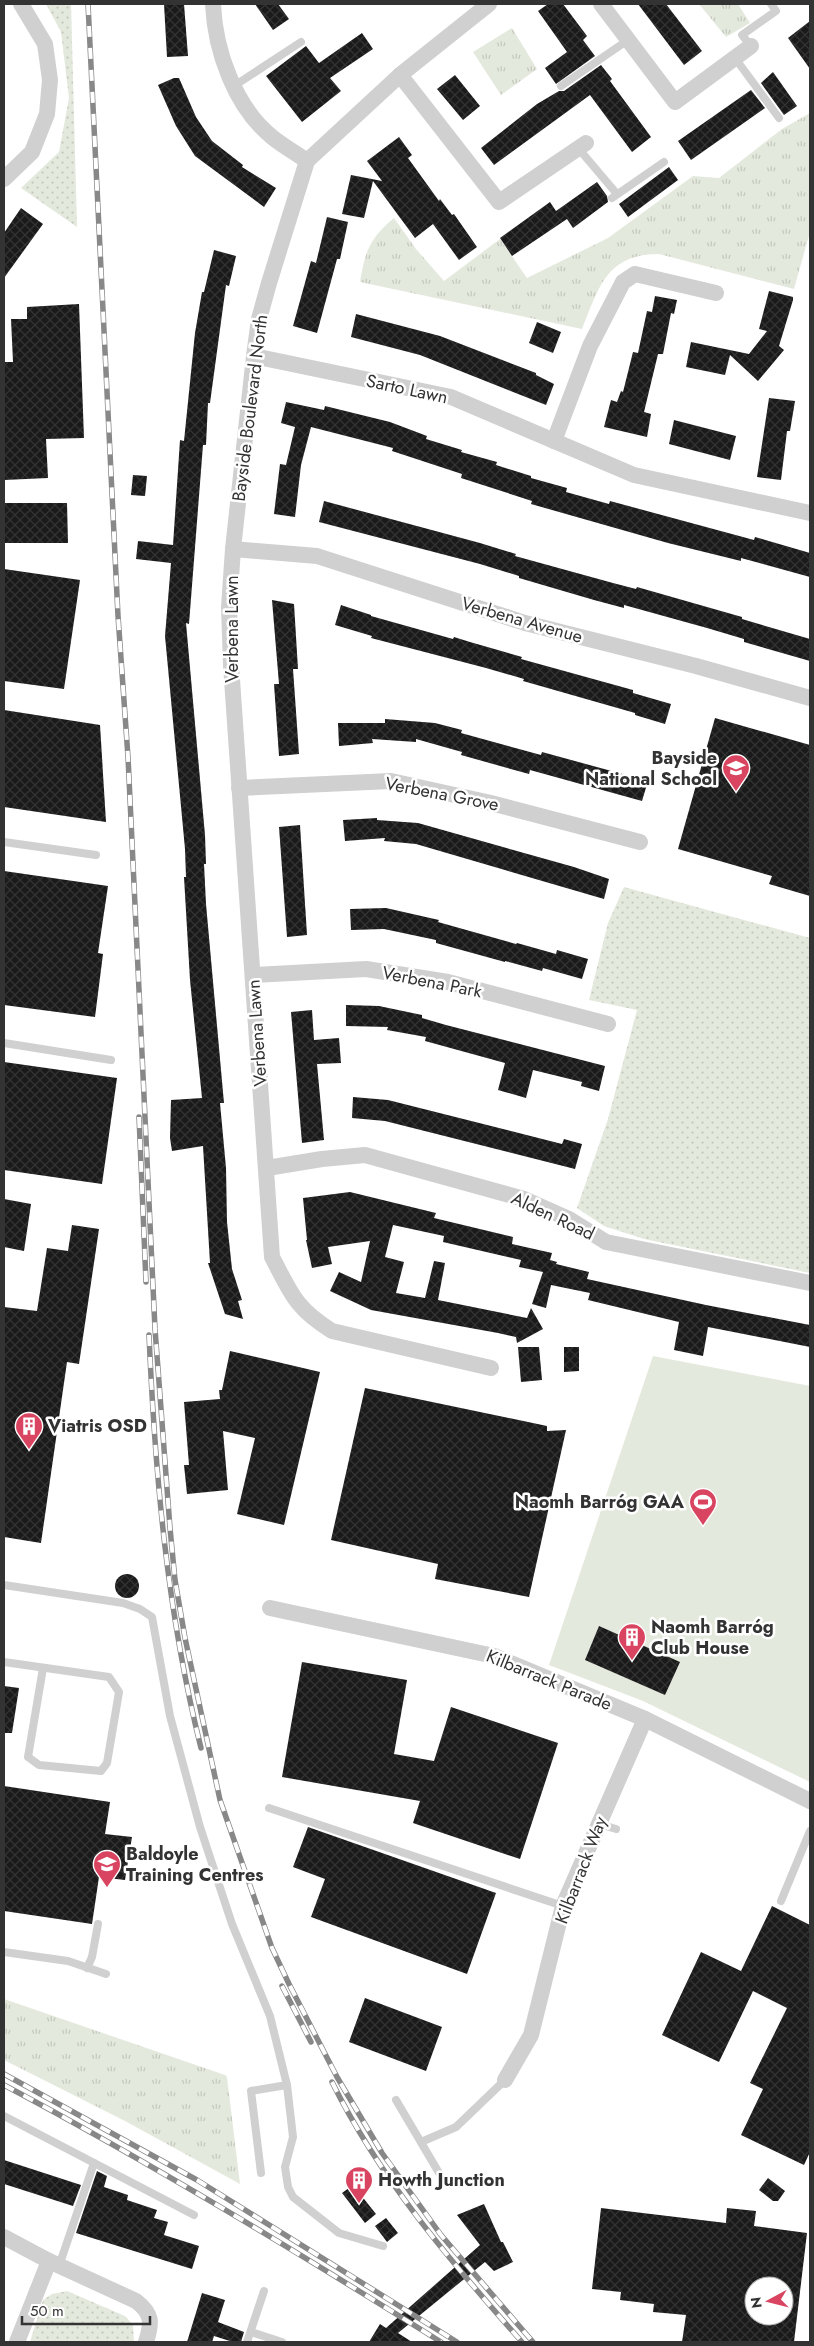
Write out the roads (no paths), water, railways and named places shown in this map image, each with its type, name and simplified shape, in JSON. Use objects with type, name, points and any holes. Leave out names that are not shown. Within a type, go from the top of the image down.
[{"type":"street","points":[[4,179],[32,152],[47,114],[50,80],[44,44],[21,4]]},
{"type":"street","points":[[213,4],[213,19],[223,56],[234,86],[244,105],[272,137],[307,161]]},
{"type":"street","name":"Bayside Boulevard North","points":[[233,549],[259,319],[307,161],[400,75],[487,4]]},
{"type":"street","points":[[601,4],[675,102],[751,46]]},
{"type":"street","points":[[400,75],[500,202],[582,146]]},
{"type":"street","points":[[554,441],[590,346],[622,282],[635,274],[716,293]]},
{"type":"street","name":"Sarto Lawn","points":[[254,356],[450,397],[634,475],[810,513]]},
{"type":"street","name":"Verbena Avenue","points":[[233,549],[317,556],[525,623],[696,666],[810,698]]},
{"type":"street","name":"Verbena Lawn","points":[[233,549],[229,607],[230,636],[272,1257],[296,1301],[310,1317],[332,1331],[491,1368]]},
{"type":"street","name":"Verbena Grove","points":[[239,788],[391,781],[492,803],[640,842]]},
{"type":"street","name":"Verbena Park","points":[[253,975],[366,969],[448,982],[608,1024]]},
{"type":"street","name":"Alden Road","points":[[267,1168],[322,1159],[365,1155],[524,1199],[569,1219],[606,1242],[810,1283]]},
{"type":"street","name":"Kilbarrack Parade","points":[[270,1608],[494,1656],[645,1719],[810,1801]]},
{"type":"street","name":"Kilbarrack Way","points":[[505,2080],[531,2035],[564,1906],[645,1719]]},
{"type":"street","points":[[4,2237],[54,2263],[136,2301],[146,2309],[151,2325],[146,2342]]},
{"type":"street","points":[[17,2342],[54,2263]]},
{"type":"lane","points":[[751,46],[742,36],[776,11],[771,4]]},
{"type":"lane","points":[[561,86],[628,40]]},
{"type":"lane","points":[[234,86],[301,42]]},
{"type":"lane","points":[[735,58],[779,118]]},
{"type":"lane","points":[[582,146],[615,196],[664,162]]},
{"type":"lane","points":[[4,842],[96,855]]},
{"type":"lane","points":[[4,1043],[111,1060]]},
{"type":"lane","points":[[4,1585],[123,1603],[140,1609],[152,1617],[170,1716],[200,1827],[232,1924],[270,2016],[287,2085],[293,2137],[285,2167],[285,2177],[293,2197],[339,2233],[383,2246]]},
{"type":"lane","points":[[4,1662],[109,1677],[119,1692],[107,1763],[101,1771],[39,1766],[28,1757],[43,1668]]},
{"type":"lane","points":[[270,1808],[564,1906]]},
{"type":"lane","points":[[599,1824],[616,1830]]},
{"type":"lane","points":[[781,1901],[810,1831]]},
{"type":"lane","points":[[87,1968],[92,1957],[98,1924]]},
{"type":"lane","points":[[4,1952],[68,1962],[106,1974]]},
{"type":"lane","points":[[420,2142],[456,2127],[505,2080]]},
{"type":"lane","points":[[261,2173],[251,2091],[287,2085]]},
{"type":"lane","points":[[396,2100],[442,2178]]},
{"type":"lane","points":[[4,2116],[194,2215]]},
{"type":"lane","points":[[54,2263],[94,2163]]},
{"type":"lane","points":[[247,2342],[264,2291]]},
{"type":"lane","points":[[251,2332],[282,2342]]},
{"type":"railway","points":[[88,4],[118,616],[128,757],[155,1329],[175,1580],[185,1638],[220,1800],[272,1948],[289,1984],[337,2077],[382,2153],[441,2235],[533,2342]]},
{"type":"railway","points":[[139,1117],[146,1282]]},
{"type":"railway","points":[[149,1335],[164,1543],[179,1646],[201,1748]]},
{"type":"railway","points":[[282,1986],[311,2042]]},
{"type":"railway","points":[[4,2074],[197,2180],[457,2342]]},
{"type":"railway","points":[[332,2082],[351,2118],[394,2186],[443,2250],[522,2342]]},
{"type":"railway","points":[[4,2085],[224,2209],[441,2342]]},
{"type":"place","name":"Bayside National School","points":[[736,792]]},
{"type":"place","name":"Viatris OSD","points":[[29,1450]]},
{"type":"place","name":"Naomh Barróg GAA","points":[[703,1526]]},
{"type":"place","name":"Naomh Barróg Club House","points":[[632,1661]]},
{"type":"place","name":"Baldoyle Training Centres","points":[[107,1888]]},
{"type":"place","name":"Howth Junction","points":[[359,2204]]}]
